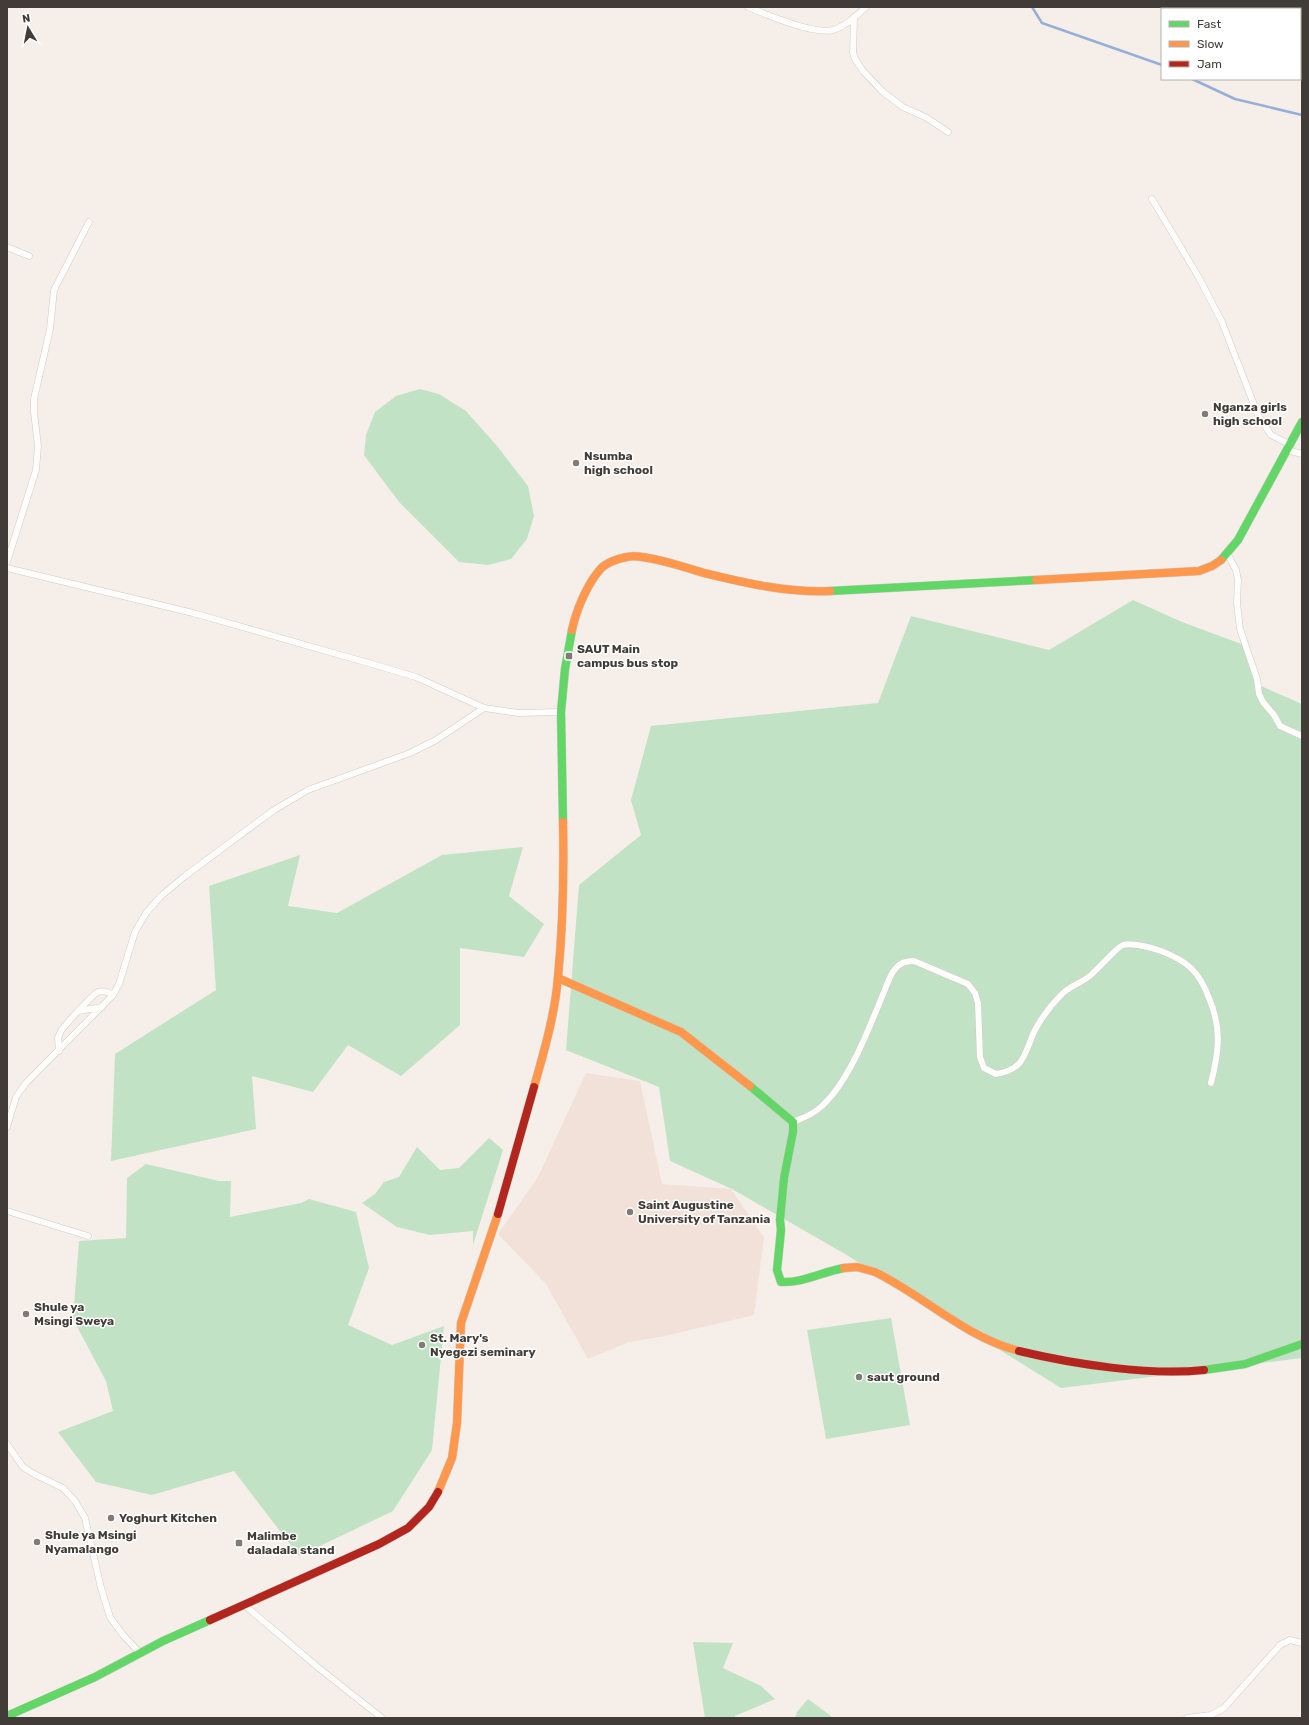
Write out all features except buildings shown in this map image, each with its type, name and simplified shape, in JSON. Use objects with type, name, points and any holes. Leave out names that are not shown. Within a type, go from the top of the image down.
[{"type":"main road","points":[[7,1716],[95,1677],[140,1653],[243,1604],[379,1544],[408,1528],[429,1507],[442,1486],[452,1458],[457,1423],[462,1317],[503,1198],[543,1056],[558,978],[564,865],[561,712],[569,641],[580,603],[598,572],[607,564],[629,556],[652,559],[736,581],[810,592],[1199,570],[1212,567],[1228,555],[1238,540],[1302,422]]},
{"type":"main road","points":[[558,978],[681,1032],[766,1098],[793,1122],[793,1132],[784,1178],[780,1220],[781,1230],[777,1270],[781,1282],[788,1284],[826,1271],[848,1266],[868,1269],[890,1280],[958,1323],[1009,1349],[1137,1370],[1190,1372],[1245,1364],[1302,1344]]},
{"type":"street","points":[[748,7],[808,28],[824,31],[841,27],[866,7]]},
{"type":"street","points":[[854,17],[854,53],[855,59],[863,71],[883,92],[903,107],[927,118],[948,132]]},
{"type":"street","points":[[1152,198],[1198,276],[1222,322],[1258,415],[1271,434],[1288,447],[1302,454]]},
{"type":"street","points":[[7,562],[36,470],[38,446],[34,399],[50,329],[54,290],[89,222]]},
{"type":"street","points":[[7,247],[29,256]]},
{"type":"street","points":[[1228,555],[1236,570],[1238,580],[1237,604],[1240,629],[1257,679],[1259,694],[1280,726],[1302,736]]},
{"type":"street","points":[[7,568],[194,613],[365,661],[416,676],[484,708],[518,713],[561,712]]},
{"type":"street","points":[[7,1127],[9,1112],[26,1083],[113,995],[119,984],[135,932],[146,913],[161,896],[185,876],[274,810],[308,790],[410,753],[436,740],[484,708]]},
{"type":"street","points":[[793,1122],[808,1116],[821,1107],[835,1092],[852,1063],[891,974],[896,966],[905,961],[914,961],[968,984],[975,992],[978,1003],[980,1057],[984,1068],[996,1074],[1010,1071],[1022,1062],[1035,1030],[1049,1008],[1074,984],[1090,976],[1121,945],[1129,944],[1158,950],[1178,958],[1199,977],[1213,1009],[1218,1031],[1217,1057],[1211,1083]]},
{"type":"street","points":[[59,1051],[58,1038],[64,1025],[80,1011],[96,993],[105,991],[113,995]]},
{"type":"street","points":[[80,1011],[102,1007]]},
{"type":"street","points":[[7,1211],[88,1236]]},
{"type":"street","points":[[7,1444],[24,1467],[34,1474],[63,1488],[75,1501],[85,1518],[101,1588],[110,1618],[140,1653]]},
{"type":"street","points":[[243,1604],[320,1669],[382,1718]]},
{"type":"street","points":[[1187,1718],[1216,1714],[1224,1708],[1248,1683],[1280,1645],[1290,1640],[1302,1643]]},
{"type":"shaded area","name":"Saint Augustine University of Tanzania","points":[[586,1073],[640,1081],[662,1184],[731,1189],[764,1237],[754,1315],[665,1336],[629,1342],[588,1359],[546,1284],[498,1234],[538,1177]]},
{"type":"green space","points":[[420,389],[439,394],[466,411],[497,446],[528,486],[534,516],[527,539],[511,559],[488,565],[459,562],[399,502],[364,455],[366,435],[375,412],[396,396]]},
{"type":"green space","points":[[1133,600],[1182,622],[1244,645],[1261,686],[1302,704],[1302,1358],[1061,1388],[845,1254],[732,1189],[670,1161],[659,1087],[566,1050],[579,885],[641,835],[631,800],[651,726],[878,703],[911,616],[1049,650]]},
{"type":"green space","points":[[523,847],[509,896],[544,924],[524,957],[460,948],[460,1025],[401,1076],[348,1045],[313,1092],[252,1076],[256,1129],[111,1161],[115,1054],[216,990],[209,886],[300,855],[288,906],[337,913],[442,855]]},
{"type":"green space","points":[[489,1138],[503,1150],[473,1245],[473,1231],[430,1235],[397,1227],[362,1203],[375,1194],[384,1182],[399,1177],[417,1147],[440,1170],[459,1168]]},
{"type":"green space","points":[[146,1164],[219,1181],[231,1181],[230,1217],[301,1203],[309,1199],[356,1212],[369,1268],[348,1325],[392,1345],[444,1326],[432,1450],[393,1511],[299,1556],[234,1471],[152,1495],[96,1482],[58,1432],[113,1411],[106,1381],[73,1319],[79,1241],[126,1238],[127,1178]]},
{"type":"green space","name":"saut ground","points":[[891,1318],[910,1425],[826,1439],[807,1330]]},
{"type":"green space","points":[[693,1642],[733,1643],[723,1668],[761,1686],[775,1699],[735,1716],[735,1718],[705,1718]]},
{"type":"green space","points":[[808,1699],[831,1716],[831,1718],[795,1718],[797,1712]]},
{"type":"waterway","points":[[1032,7],[1042,23],[1161,65]]},
{"type":"waterway","points":[[1194,80],[1235,99],[1302,115]]},
{"type":"traffic: fast","points":[[1221,560],[1238,540],[1302,422]]},
{"type":"traffic: fast","points":[[830,591],[1036,580]]},
{"type":"traffic: fast","points":[[563,822],[561,712],[565,669],[572,630]]},
{"type":"traffic: fast","points":[[750,1086],[793,1122],[793,1132],[784,1178],[780,1220],[781,1230],[777,1270],[781,1282],[797,1281],[844,1268]]},
{"type":"traffic: fast","points":[[1204,1370],[1245,1364],[1302,1344]]},
{"type":"traffic: fast","points":[[7,1716],[95,1677],[163,1641],[210,1620]]},
{"type":"traffic: slow","points":[[572,630],[582,600],[589,585],[598,572],[607,564],[627,557],[634,556],[653,559],[704,573],[782,589],[830,591]]},
{"type":"traffic: slow","points":[[1036,580],[1199,571],[1212,566],[1221,560]]},
{"type":"traffic: slow","points":[[534,1087],[549,1033],[557,991],[562,919],[563,822]]},
{"type":"traffic: slow","points":[[558,978],[681,1032],[750,1086]]},
{"type":"traffic: slow","points":[[438,1492],[452,1458],[457,1423],[461,1323],[498,1214]]},
{"type":"traffic: slow","points":[[844,1268],[857,1267],[875,1272],[911,1292],[945,1315],[981,1336],[999,1345],[1019,1351]]},
{"type":"traffic: jam","points":[[498,1214],[534,1087]]},
{"type":"traffic: jam","points":[[1019,1351],[1112,1368],[1160,1371],[1204,1370]]},
{"type":"traffic: jam","points":[[210,1620],[379,1544],[408,1528],[429,1507],[438,1492]]},
{"type":"place","name":"Nganza girls high school","points":[[1205,414]]},
{"type":"place","name":"Nsumba high school","points":[[576,463]]},
{"type":"place","name":"SAUT Main campus bus stop","points":[[569,656]]},
{"type":"place","name":"Saint Augustine University of Tanzania","points":[[630,1212]]},
{"type":"place","name":"Shule ya Msingi Sweya","points":[[26,1314]]},
{"type":"place","name":"St. Mary's Nyegezi seminary","points":[[422,1345]]},
{"type":"place","name":"saut ground","points":[[859,1377]]},
{"type":"place","name":"Yoghurt Kitchen","points":[[111,1518]]},
{"type":"place","name":"Shule ya Msingi Nyamalango","points":[[37,1542]]},
{"type":"place","name":"Malimbe daladala stand","points":[[239,1543]]}]
